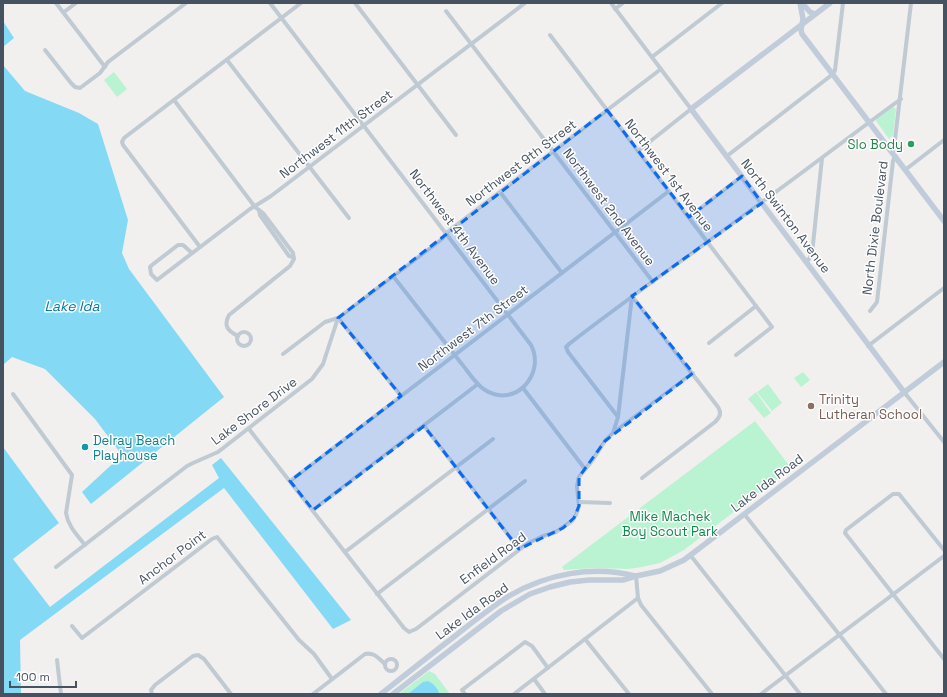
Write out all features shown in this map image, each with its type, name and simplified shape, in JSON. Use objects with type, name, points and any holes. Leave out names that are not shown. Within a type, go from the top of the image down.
[{"type":"street","points":[[56,3],[105,67]]},
{"type":"street","points":[[64,12],[76,3]]},
{"type":"street","points":[[46,50],[75,87],[80,88],[100,73],[108,62],[186,3]]},
{"type":"street","name":"Northwest 4th Avenue","points":[[270,3],[532,345],[536,362],[534,372],[530,380],[523,388]]},
{"type":"street","points":[[200,247],[122,142],[124,138],[301,3]]},
{"type":"street","points":[[355,3],[456,135]]},
{"type":"street","points":[[516,3],[519,8]]},
{"type":"street","name":"Northwest 11th Street","points":[[192,253],[183,245],[178,245],[154,262],[150,267],[150,271],[157,280],[310,167],[525,3]]},
{"type":"street","name":"North Swinton Avenue","points":[[611,3],[807,262],[868,346],[944,442]]},
{"type":"street","points":[[615,9],[622,3]]},
{"type":"street","points":[[652,57],[722,3]]},
{"type":"street","points":[[801,3],[810,12],[815,14]]},
{"type":"street","points":[[801,3],[803,23],[801,30],[802,34],[905,170],[943,217]]},
{"type":"street","points":[[638,151],[830,3]]},
{"type":"street","points":[[727,156],[833,74],[835,70],[843,3]]},
{"type":"street","name":"North Dixie Boulevard","points":[[870,311],[877,302],[912,3]]},
{"type":"street","name":"Northwest 2nd Avenue","points":[[446,11],[653,282]]},
{"type":"street","name":"Northwest 1st Avenue","points":[[550,35],[772,327],[736,355]]},
{"type":"street","points":[[227,60],[349,218]]},
{"type":"street","name":"Northwest 9th Street","points":[[283,354],[325,322],[338,318],[442,239],[446,233],[661,69]]},
{"type":"street","points":[[618,417],[568,352],[566,347],[568,344],[900,99]]},
{"type":"street","points":[[174,100],[255,207],[263,213],[293,253],[294,259],[290,266],[229,315],[226,321],[226,326],[230,332],[238,336]]},
{"type":"street","points":[[905,170],[944,140]]},
{"type":"street","points":[[807,262],[812,254],[822,158]]},
{"type":"street","points":[[688,217],[742,176]]},
{"type":"street","name":"Northwest 7th Street","points":[[290,481],[669,191]]},
{"type":"street","points":[[500,192],[562,273]]},
{"type":"street","points":[[393,276],[478,384],[485,390],[499,395],[513,393],[523,388],[585,469]]},
{"type":"street","points":[[868,346],[944,288]]},
{"type":"street","points":[[632,296],[718,407],[720,415],[716,422],[642,478]]},
{"type":"street","name":"Enfield Road","points":[[377,594],[404,628],[409,632],[416,629],[519,549],[534,540],[556,532],[570,523],[576,515],[579,502],[577,483],[579,477],[605,441],[613,434],[618,417],[632,296]]},
{"type":"street","points":[[709,343],[756,306]]},
{"type":"street","points":[[338,318],[401,396]]},
{"type":"street","name":"Lake Shore Drive","points":[[56,567],[187,466],[218,452],[314,377],[323,364],[338,318]]},
{"type":"street","name":"Lake Ida Road","points":[[393,694],[501,611],[530,594],[560,584],[589,580],[622,580],[648,574],[667,569],[691,556],[944,362]]},
{"type":"street","points":[[613,434],[692,374]]},
{"type":"street","points":[[313,510],[478,384]]},
{"type":"street","points":[[13,394],[72,475],[66,517],[85,545]]},
{"type":"street","points":[[424,426],[519,549]]},
{"type":"street","points":[[249,429],[377,594],[525,481]]},
{"type":"street","points":[[345,552],[493,439]]},
{"type":"street","points":[[944,550],[899,494],[893,494],[846,530],[846,533],[944,659]]},
{"type":"street","points":[[579,502],[610,503]]},
{"type":"street","points":[[745,514],[886,694]]},
{"type":"street","name":"Anchor Point","points":[[72,626],[82,638],[212,539],[217,537],[299,640],[314,654],[332,679]]},
{"type":"street","points":[[691,556],[800,694]]},
{"type":"street","points":[[761,694],[944,556]]},
{"type":"street","name":"Lake Ida Road","points":[[381,694],[497,604],[508,596],[527,587],[547,579],[569,574],[615,572],[636,576]]},
{"type":"street","points":[[636,576],[638,598],[641,605],[712,694]]},
{"type":"street","points":[[514,694],[638,598]]},
{"type":"street","points":[[497,604],[501,611]]},
{"type":"street","points":[[586,639],[629,694]]},
{"type":"street","points":[[463,692],[525,642],[532,646],[548,668]]},
{"type":"street","points":[[432,664],[436,651]]},
{"type":"street","points":[[313,694],[365,654],[370,653],[375,655],[385,664]]},
{"type":"street","points":[[152,694],[151,690],[155,685],[192,656],[198,655],[204,659],[231,694]]},
{"type":"street","points":[[57,660],[61,694]]},
{"type":"street","points":[[534,679],[546,694]]},
{"type":"highlighted area","points":[[607,110],[689,217],[742,176],[762,203],[632,296],[693,373],[605,441],[579,477],[579,506],[574,518],[563,528],[519,549],[424,426],[313,510],[290,481],[401,396],[338,318]]},
{"type":"green space","points":[[114,72],[127,89],[117,97],[104,80]]},
{"type":"green space","points":[[893,107],[896,109],[893,135],[889,139],[876,121]]},
{"type":"green space","points":[[803,372],[810,380],[801,387],[794,378]]},
{"type":"green space","points":[[768,384],[782,403],[772,411],[757,392]]},
{"type":"green space","points":[[756,392],[771,413],[764,418],[748,399]]},
{"type":"green space","name":"Mike Machek Boy Scout Park","points":[[755,421],[788,464],[790,469],[684,550],[660,563],[628,569],[594,568],[564,570],[562,567]]},
{"type":"green space","points":[[429,671],[435,674],[450,694],[399,694]]},
{"type":"water","points":[[3,21],[14,38],[3,47]]},
{"type":"water","name":"Lake Ida","points":[[3,65],[25,91],[79,113],[98,124],[128,220],[122,253],[129,269],[224,397],[91,504],[82,492],[122,455],[95,419],[45,369],[12,357],[3,365]]},
{"type":"water","points":[[3,447],[59,523],[13,559],[50,607],[219,478],[212,465],[221,458],[351,620],[333,629],[224,488],[20,640],[21,694],[3,694]]},
{"type":"water","points":[[428,681],[435,686],[439,694],[408,694],[423,682]]},
{"type":"place","name":"Slo Body","points":[[911,144]]},
{"type":"place","name":"Trinity Lutheran School","points":[[811,406]]},
{"type":"place","name":"Delray Beach Playhouse","points":[[85,447]]}]
